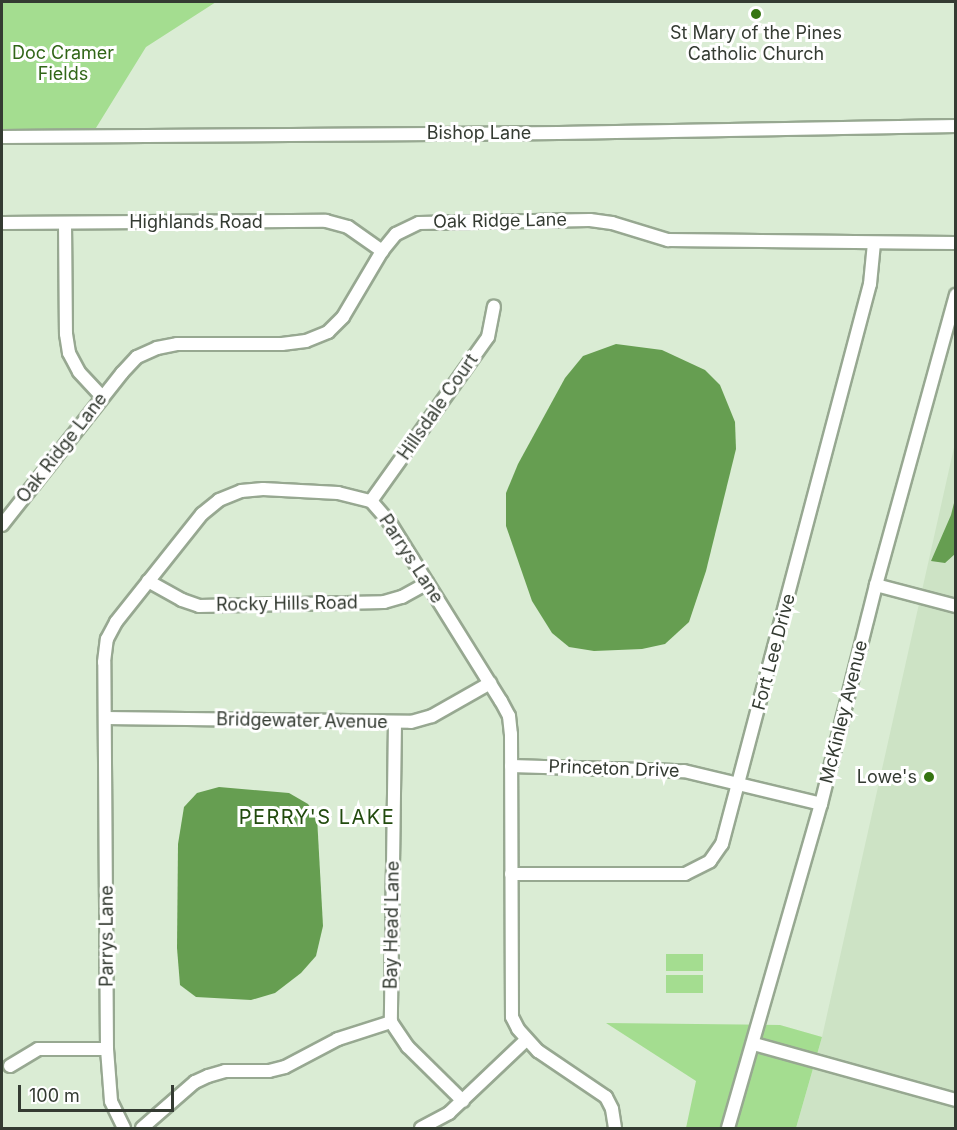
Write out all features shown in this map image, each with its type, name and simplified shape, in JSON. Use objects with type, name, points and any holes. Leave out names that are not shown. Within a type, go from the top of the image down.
[{"type":"street","name":"Bishop Lane","points":[[2,137],[559,133],[956,126]]},
{"type":"street","name":"Oak Ridge Lane","points":[[2,525],[102,397],[137,357],[157,348],[177,344],[282,344],[306,341],[328,332],[343,317],[382,250],[396,234],[419,223],[590,220],[612,223],[678,241],[956,243]]},
{"type":"street","name":"Highlands Road","points":[[2,223],[326,221],[348,226],[382,250]]},
{"type":"street","points":[[65,223],[66,334],[69,353],[79,372],[102,397]]},
{"type":"street","name":"Fort Lee Drive","points":[[511,874],[685,874],[710,861],[722,844],[870,284],[874,243]]},
{"type":"street","name":"McKinley Avenue","points":[[728,1128],[754,1044],[821,804],[876,585],[956,295]]},
{"type":"street","name":"Hillsdale Court","points":[[371,501],[488,337],[494,308]]},
{"type":"street","name":"Parrys Lane","points":[[124,1128],[111,1101],[107,1049],[104,662],[107,639],[116,622],[202,514],[219,500],[241,491],[263,489],[338,493],[371,501],[390,523],[490,683],[508,716],[511,766],[512,1017],[526,1040],[538,1052],[606,1097],[612,1109],[615,1128]]},
{"type":"street","name":"Rocky Hills Road","points":[[148,581],[182,600],[199,606],[384,602],[402,597],[427,583]]},
{"type":"street","points":[[876,585],[956,606]]},
{"type":"street","name":"Bridgewater Avenue","points":[[105,718],[411,722],[432,716],[490,683]]},
{"type":"street","name":"Bay Head Lane","points":[[391,1022],[395,722]]},
{"type":"street","name":"Princeton Drive","points":[[511,766],[660,769],[739,784],[821,804]]},
{"type":"street","points":[[142,1128],[195,1082],[208,1076],[225,1071],[269,1071],[285,1067],[338,1039],[391,1022],[408,1047],[463,1101]]},
{"type":"street","points":[[421,1128],[449,1113],[526,1040]]},
{"type":"street","points":[[754,1044],[956,1100]]},
{"type":"street","points":[[10,1065],[38,1049],[107,1049]]},
{"type":"shaded area","points":[[616,344],[662,350],[705,370],[720,385],[735,422],[736,449],[706,571],[689,622],[665,644],[642,649],[594,651],[569,647],[552,633],[532,601],[506,526],[506,493],[518,464],[565,378],[583,356]]},
{"type":"shaded area","points":[[955,443],[955,1128],[796,1128],[822,1037]]},
{"type":"shaded area","points":[[955,499],[955,554],[945,563],[931,561],[951,515]]},
{"type":"shaded area","points":[[219,787],[289,793],[308,804],[317,817],[323,926],[316,956],[301,973],[275,993],[251,1000],[196,997],[180,985],[177,948],[178,844],[184,807],[197,793]]},
{"type":"green space","name":"Doc Cramer Fields","points":[[2,2],[216,2],[146,47],[91,136],[2,132]]},
{"type":"green space","points":[[666,954],[703,954],[703,971],[666,971]]},
{"type":"green space","points":[[666,975],[703,975],[703,993],[666,993]]},
{"type":"green space","points":[[606,1023],[780,1025],[822,1037],[796,1128],[686,1128],[696,1081]]},
{"type":"place","name":"St Mary of the Pines Catholic Church","points":[[756,14]]},
{"type":"place","name":"Lowe's","points":[[929,777]]},
{"type":"district","name":"PERRY'S LAKE","points":[[317,817]]}]
